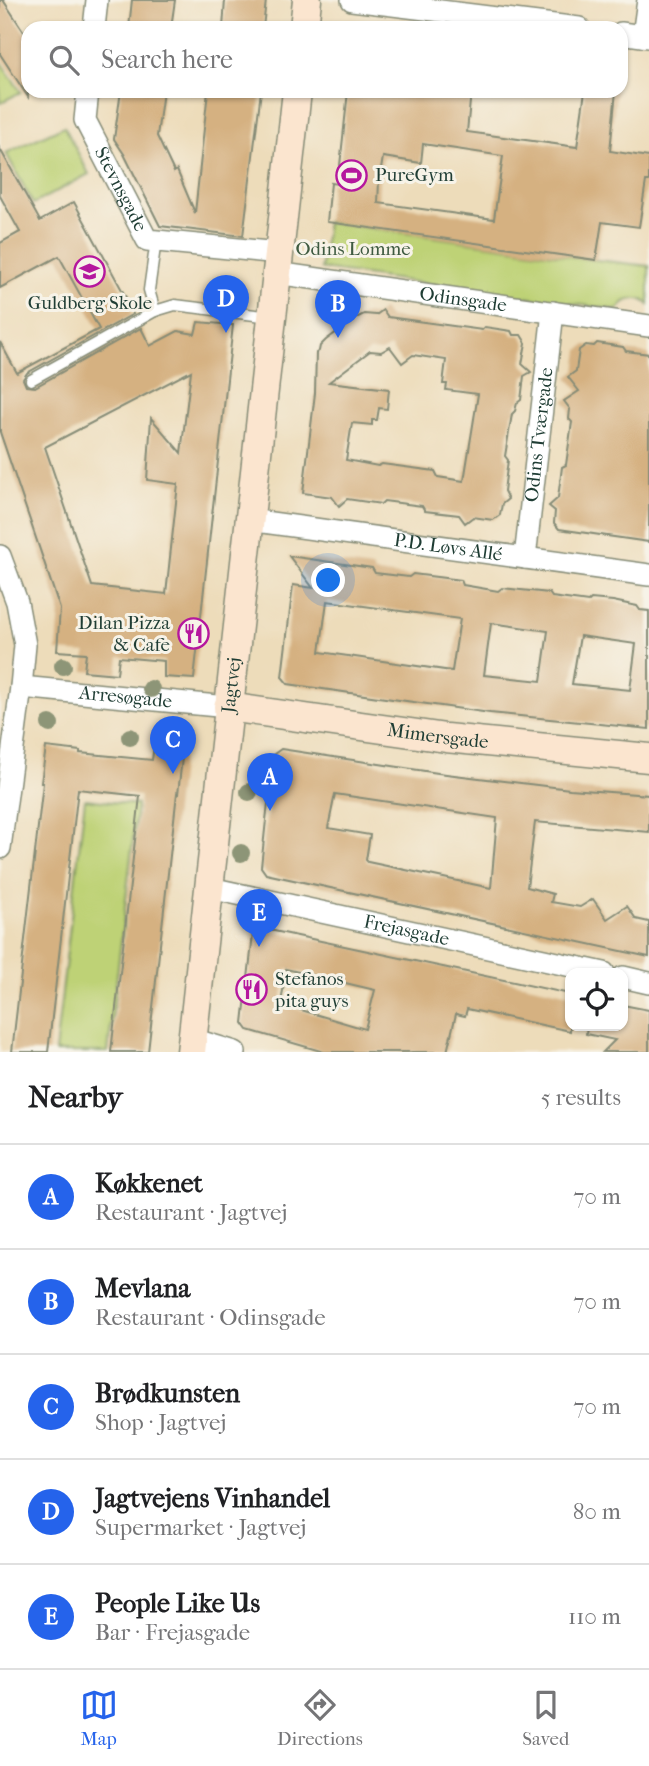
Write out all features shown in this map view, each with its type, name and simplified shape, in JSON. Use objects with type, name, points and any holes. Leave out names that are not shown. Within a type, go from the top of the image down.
[{"type":"street","points":[[95,21],[97,0]]},
{"type":"street","points":[[305,21],[307,0]]},
{"type":"street","points":[[352,0],[522,21]]},
{"type":"street","points":[[628,34],[646,36],[648,0]]},
{"type":"street","name":"Stevnsgade","points":[[87,98],[85,120],[147,240],[278,263]]},
{"type":"street","name":"Jagtvej","points":[[192,1046],[296,98]]},
{"type":"street","name":"Odinsgade","points":[[278,263],[553,312],[649,326]]},
{"type":"street","name":"Odins Tværgade","points":[[525,558],[553,312]]},
{"type":"street","name":"P.D. Løvs Allé","points":[[249,520],[649,575]]},
{"type":"street","points":[[0,556],[17,603],[25,645],[0,848]]},
{"type":"street","name":"Arresøgade","points":[[21,687],[228,707]]},
{"type":"street","name":"Mimersgade","points":[[228,707],[446,738],[649,758]]},
{"type":"street","name":"Frejasgade","points":[[210,888],[581,968]]},
{"type":"street","points":[[628,978],[649,983]]},
{"type":"street","points":[[192,1046],[235,1052]]},
{"type":"lane","points":[[155,311],[149,289],[156,240]]},
{"type":"lane","points":[[32,380],[155,311],[175,305],[272,317]]},
{"type":"green space","points":[[0,61],[21,92],[0,103]]},
{"type":"green space","points":[[64,126],[89,174],[33,204],[6,153]]},
{"type":"green space","name":"Odins Lomme","points":[[327,222],[649,266],[649,305],[640,299],[634,299],[624,302],[618,310],[321,269]]},
{"type":"green space","points":[[85,799],[137,805],[108,1052],[55,1052]]},
{"type":"building","points":[[0,0],[3,0],[21,27],[21,86],[0,54]]},
{"type":"building","points":[[132,0],[175,0],[172,21],[130,21]]},
{"type":"building","points":[[225,0],[266,0],[264,21],[224,21]]},
{"type":"building","points":[[120,98],[162,98],[157,136],[174,172],[177,170],[195,213],[207,98],[260,98],[243,236],[160,226],[114,139]]},
{"type":"building","points":[[347,98],[470,98],[467,132],[577,147],[584,98],[615,98],[610,151],[649,157],[649,181],[646,181],[639,227],[602,222],[596,260],[327,222],[331,183],[338,184]],"holes":[[[423,144],[503,156],[494,219],[378,203],[383,157],[421,163]]]},
{"type":"building","points":[[0,149],[40,221],[74,202],[133,314],[27,373],[23,379],[26,386],[35,387],[141,328],[150,346],[178,331],[195,334],[198,322],[233,325],[194,679],[164,677],[164,661],[119,657],[117,674],[84,671],[86,653],[57,651],[60,609],[0,432],[0,342],[17,373],[99,329],[59,256],[0,288],[0,243],[20,232],[0,196]],"holes":[[[191,371],[181,453],[151,418],[147,480],[178,484],[166,594],[92,586],[45,447]]]},
{"type":"building","points":[[383,310],[388,317],[482,330],[485,327],[511,331],[513,335],[521,335],[526,343],[522,364],[531,372],[524,376],[521,400],[512,414],[505,456],[508,460],[504,491],[508,499],[502,504],[500,515],[493,520],[473,517],[465,523],[459,515],[425,511],[422,506],[384,501],[381,504],[347,499],[339,506],[332,497],[303,493],[315,393],[316,353],[326,340],[356,318],[364,314],[376,315]],"holes":[[[390,347],[402,363],[413,355],[446,360],[443,384],[447,384],[446,390],[478,394],[464,481],[438,477],[435,471],[346,460],[352,423],[372,425],[372,420],[377,420],[379,408],[387,409],[389,389],[329,382],[370,351],[381,352]]]},
{"type":"building","points":[[597,343],[649,354],[649,542],[559,529],[554,523],[555,511],[549,506],[558,498],[562,467],[566,465],[572,422],[569,419],[570,409],[564,401],[579,391],[568,377],[576,371],[579,350],[586,345],[594,346]]},
{"type":"building","points":[[289,556],[372,568],[375,573],[461,580],[463,585],[498,591],[502,588],[549,593],[552,597],[588,602],[591,599],[613,601],[649,611],[649,729],[490,713],[288,684],[282,677],[293,585],[313,588]],"holes":[[[327,601],[460,619],[452,671],[320,652]],[[491,623],[548,631],[541,681],[484,675]],[[580,636],[636,644],[630,690],[572,684]]]},
{"type":"building","points":[[154,746],[183,749],[148,1052],[111,1052],[140,796],[78,789],[48,1052],[12,1052],[46,747],[152,760]]},
{"type":"building","points":[[281,749],[438,773],[570,789],[649,795],[649,832],[535,822],[527,887],[553,894],[551,902],[580,907],[593,899],[607,919],[627,906],[636,919],[649,922],[649,957],[266,874],[261,867],[274,754]],"holes":[[[335,794],[497,818],[491,888],[368,862],[366,860],[370,835],[328,828]]]},
{"type":"building","points":[[260,928],[565,993],[565,1030],[467,1009],[465,1016],[456,1014],[447,1052],[324,1052],[248,1030],[243,1023],[253,934]],"holes":[[[286,969],[375,990],[365,1029],[281,1004]]]},
{"type":"building","points":[[628,1006],[649,1010],[649,1052],[603,1052],[615,1040],[586,1034],[586,1031],[628,1031]]},
{"type":"place","name":"PureGym","points":[[352,175]]},
{"type":"place","name":"Guldberg Skole","points":[[90,272]]},
{"type":"place","name":"Jagtvejens Vinhandel","points":[[226,333]]},
{"type":"place","name":"Mevlana","points":[[338,338]]},
{"type":"place","name":"Dilan Pizza & Cafe","points":[[193,634]]},
{"type":"place","name":"Brødkunsten","points":[[173,774]]},
{"type":"place","name":"Køkkenet","points":[[270,811]]},
{"type":"place","name":"People Like Us","points":[[259,947]]},
{"type":"place","name":"Stefanos pita guys","points":[[252,990]]}]
